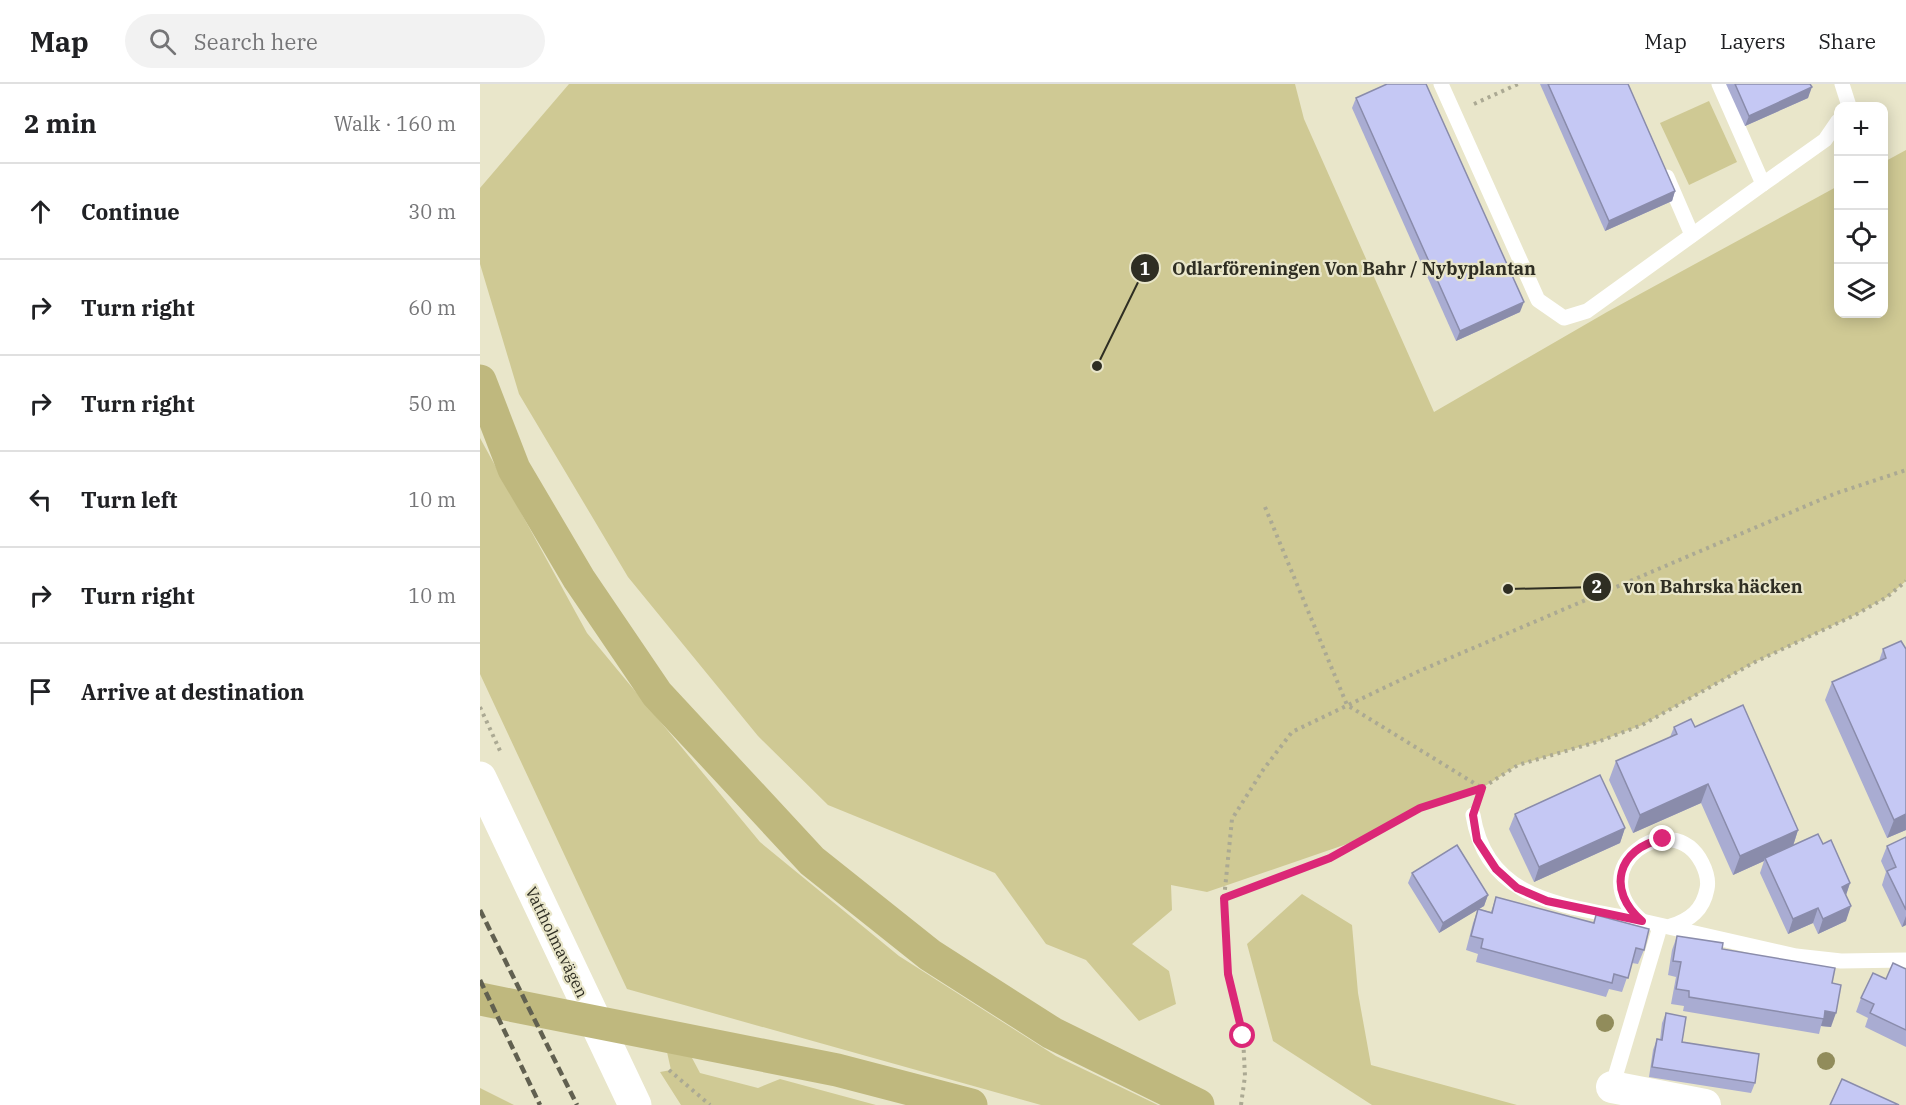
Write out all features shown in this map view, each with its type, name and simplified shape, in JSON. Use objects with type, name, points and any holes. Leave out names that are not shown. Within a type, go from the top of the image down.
[{"type":"main road","points":[[480,381],[514,469],[579,579],[657,694],[812,861],[930,955],[1052,1033],[1198,1105]]},
{"type":"main road","name":"Vattholmavägen","points":[[480,778],[635,1105]]},
{"type":"main road","points":[[480,999],[837,1070],[971,1105]]},
{"type":"street","points":[[1612,1087],[1705,1105]]},
{"type":"lane","points":[[1441,84],[1538,300],[1564,318],[1587,311],[1825,140],[1834,128]]},
{"type":"lane","points":[[1719,84],[1763,184]]},
{"type":"lane","points":[[1842,84],[1848,102]]},
{"type":"lane","points":[[1659,159],[1692,235]]},
{"type":"lane","points":[[1473,815],[1477,840],[1496,869],[1517,888],[1547,901],[1796,956],[1841,961],[1906,960]]},
{"type":"lane","points":[[1642,921],[1631,912],[1623,900],[1620,886],[1621,872],[1636,849],[1649,842],[1663,839],[1677,841],[1689,847],[1699,857],[1706,870],[1708,885],[1704,900],[1696,912],[1685,922],[1665,926]]},
{"type":"lane","points":[[1612,1087],[1665,926]]},
{"type":"path","points":[[1454,114],[1518,84]]},
{"type":"path","points":[[1241,1105],[1245,1076],[1243,1036],[1228,974],[1224,898],[1232,819],[1263,770],[1292,732],[1417,672],[1833,494],[1906,470]]},
{"type":"path","points":[[1265,507],[1347,705],[1482,788]]},
{"type":"path","points":[[1475,791],[1518,765],[1600,741],[1642,725],[1755,662],[1855,615],[1887,597],[1906,581]]},
{"type":"path","points":[[1473,815],[1482,788]]},
{"type":"path","points":[[1224,898],[1330,858],[1420,808],[1467,793]]},
{"type":"shaded area","points":[[569,84],[1295,84],[1304,119],[1434,412],[1607,312],[1834,188],[1834,318],[1888,318],[1888,160],[1906,150],[1906,581],[1887,597],[1855,615],[1755,662],[1642,725],[1600,741],[1518,765],[1482,788],[1420,808],[1376,834],[1207,892],[1171,885],[1172,910],[1132,944],[1169,971],[1176,1004],[1139,1021],[1086,960],[1046,944],[995,873],[828,805],[758,736],[628,577],[519,394],[480,264],[480,188]]},
{"type":"shaded area","points":[[1709,101],[1737,162],[1689,185],[1660,123]]},
{"type":"shaded area","points":[[480,438],[587,633],[760,842],[899,956],[1056,1056],[1158,1105],[1041,1105],[627,989],[480,674]]},
{"type":"shaded area","points":[[1302,894],[1352,925],[1358,993],[1371,1065],[1517,1105],[1372,1105],[1273,1041],[1247,944]]},
{"type":"shaded area","points":[[667,1052],[691,1056],[700,1073],[758,1088],[780,1079],[876,1105],[681,1105],[660,1072],[671,1070]]},
{"type":"shaded area","points":[[480,1088],[514,1105],[480,1105]]},
{"type":"building","points":[[1387,84],[1426,84],[1524,302],[1460,331],[1356,98]]},
{"type":"building","points":[[1548,84],[1628,84],[1675,191],[1609,221]]},
{"type":"building","points":[[1735,84],[1810,84],[1812,87],[1749,116]]},
{"type":"building","points":[[1901,641],[1906,649],[1906,814],[1894,820],[1832,682],[1886,658],[1883,649]]},
{"type":"building","points":[[1743,705],[1798,830],[1740,856],[1708,784],[1640,815],[1616,761],[1677,734],[1674,727],[1691,719],[1695,727]]},
{"type":"building","points":[[1600,775],[1625,828],[1539,867],[1515,814]]},
{"type":"building","points":[[1818,834],[1823,844],[1831,840],[1850,883],[1842,887],[1851,906],[1823,919],[1818,908],[1793,919],[1765,858]]},
{"type":"building","points":[[1906,837],[1906,910],[1887,871],[1896,867],[1887,846]]},
{"type":"building","points":[[1457,845],[1488,895],[1443,923],[1412,873]]},
{"type":"building","points":[[1496,897],[1594,923],[1596,915],[1649,929],[1644,950],[1636,948],[1628,978],[1614,974],[1612,983],[1481,948],[1483,939],[1471,936],[1478,909],[1492,913]]},
{"type":"building","points":[[1677,936],[1723,943],[1722,949],[1835,968],[1832,983],[1841,985],[1836,1013],[1825,1011],[1824,1019],[1689,997],[1689,991],[1676,989],[1681,962],[1673,961]]},
{"type":"building","points":[[1893,963],[1906,969],[1906,1030],[1870,1013],[1874,1004],[1861,998],[1873,973],[1886,979]]},
{"type":"building","points":[[1666,1013],[1686,1017],[1682,1042],[1759,1054],[1755,1083],[1652,1067],[1657,1039],[1662,1040]]},
{"type":"building","points":[[1842,1079],[1899,1105],[1830,1105]]},
{"type":"railway","points":[[480,910],[577,1105]]},
{"type":"railway","points":[[480,980],[540,1105]]},
{"type":"place","name":"Odlarföreningen Von Bahr / Nybyplantan","points":[[1097,366]]},
{"type":"place","name":"von Bahrska häcken","points":[[1508,589]]},
{"type":"route","points":[[1243,1036],[1228,974],[1224,898],[1330,858],[1420,808],[1482,788],[1473,815],[1477,840],[1496,869],[1517,888],[1547,901],[1642,921],[1631,912],[1623,900],[1620,886],[1621,872],[1636,849],[1649,842],[1663,839]]}]
